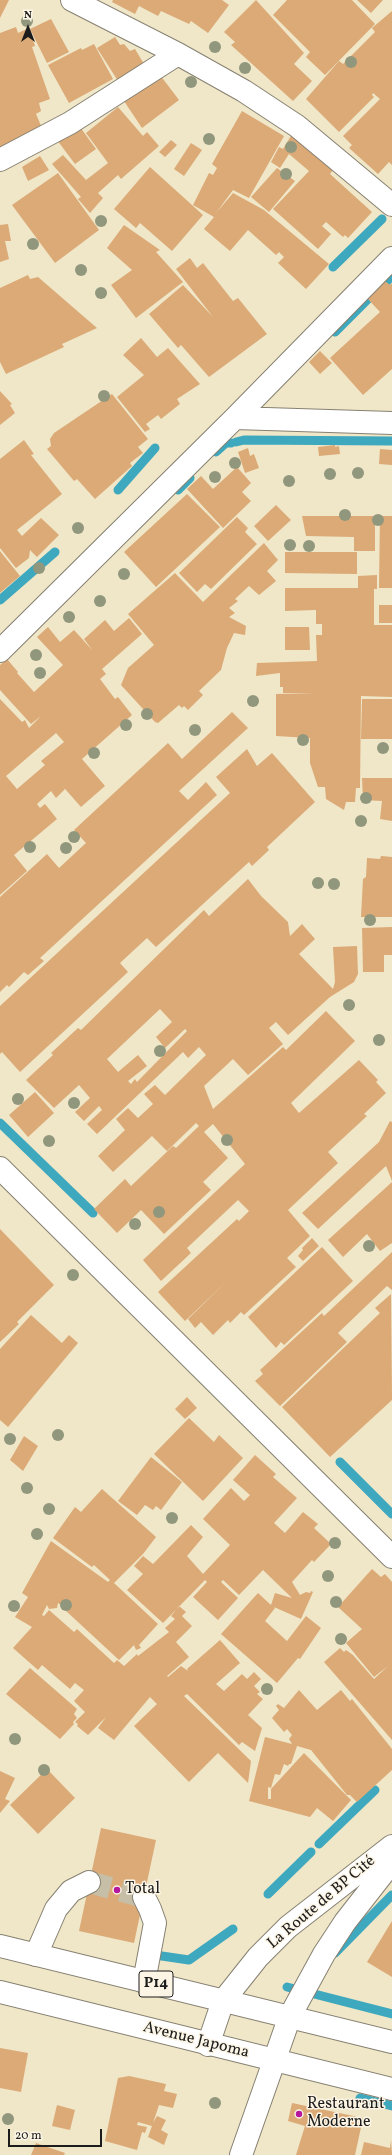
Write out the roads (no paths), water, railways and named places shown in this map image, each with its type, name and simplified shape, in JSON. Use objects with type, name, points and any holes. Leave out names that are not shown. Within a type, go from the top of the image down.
[{"type":"street","points":[[72,0],[178,54],[244,91],[297,126],[392,205]]},
{"type":"street","points":[[0,160],[70,123],[178,54]]},
{"type":"street","points":[[0,651],[235,418],[392,258]]},
{"type":"street","points":[[235,418],[392,424]]},
{"type":"street","points":[[0,1168],[392,1557]]},
{"type":"street","name":"La Route de BP Cité","points":[[208,2044],[223,2001],[258,1957],[288,1927],[392,1846]]},
{"type":"street","name":"La Route de BP Cité","points":[[241,2155],[290,2016],[324,1954],[392,1862]]},
{"type":"street","points":[[36,1955],[56,1909],[71,1891],[89,1882]]},
{"type":"street","points":[[144,1897],[155,1923],[144,1982]]},
{"type":"street","name":"P14","points":[[0,1946],[392,2042]]},
{"type":"street","name":"Avenue Japoma","points":[[0,1992],[273,2061],[392,2089]]},
{"type":"waterway","points":[[333,267],[382,219]]},
{"type":"waterway","points":[[386,282],[392,276]]},
{"type":"waterway","points":[[335,332],[368,299]]},
{"type":"waterway","points":[[236,442],[244,440],[392,441]]},
{"type":"waterway","points":[[216,452],[226,443],[231,443]]},
{"type":"waterway","points":[[118,490],[155,448]]},
{"type":"waterway","points":[[178,490],[190,478]]},
{"type":"waterway","points":[[0,600],[55,552]]},
{"type":"waterway","points":[[0,1123],[93,1213]]},
{"type":"waterway","points":[[340,1462],[392,1514]]},
{"type":"waterway","points":[[319,1844],[375,1790]]},
{"type":"waterway","points":[[268,1894],[311,1852]]},
{"type":"waterway","points":[[335,1953],[392,1895]]},
{"type":"waterway","points":[[155,1955],[189,1960],[233,1929]]},
{"type":"waterway","points":[[287,1987],[392,2014]]},
{"type":"waterway","points":[[360,2098],[392,2106]]},
{"type":"tunnel","points":[[89,1882],[144,1897]]},
{"type":"place","name":"Total","points":[[117,1890]]},
{"type":"place","name":"Restaurant Moderne","points":[[299,2114]]}]
